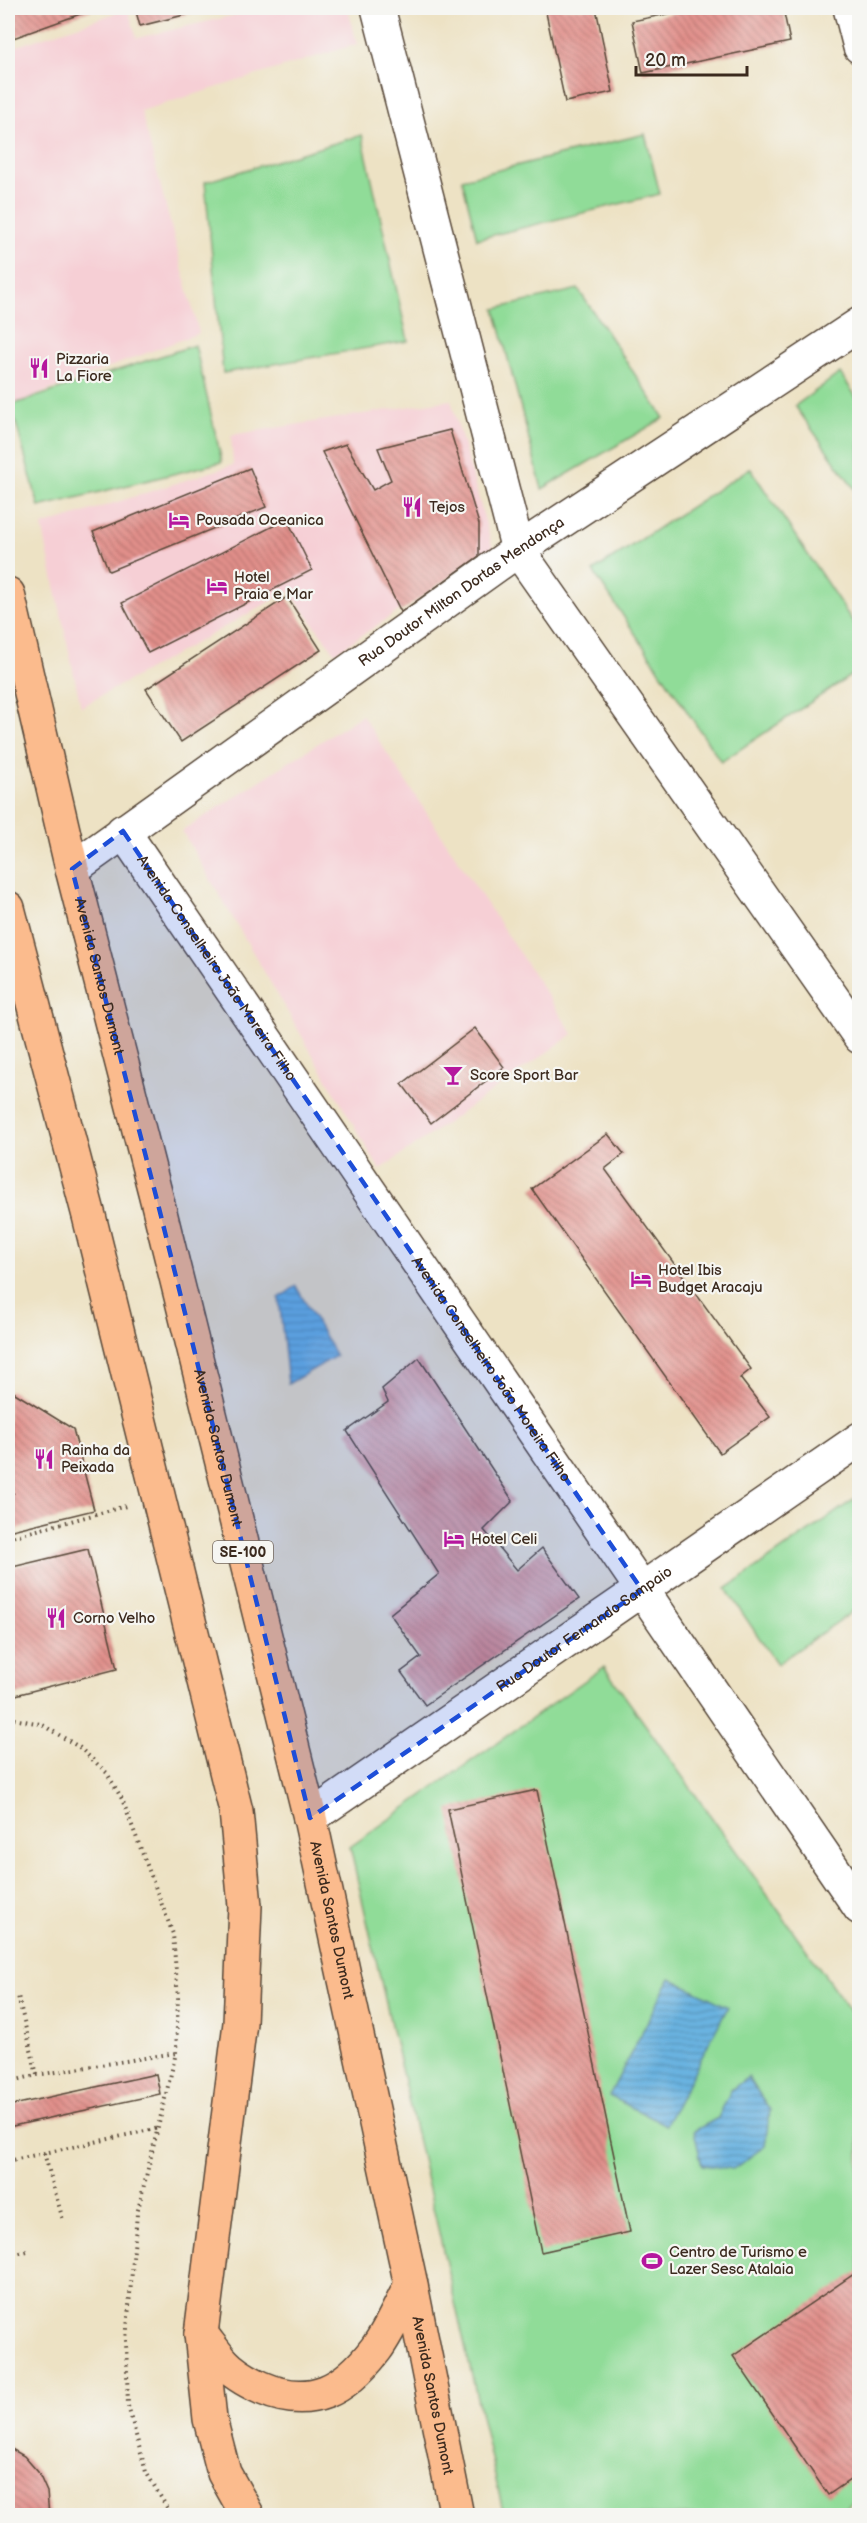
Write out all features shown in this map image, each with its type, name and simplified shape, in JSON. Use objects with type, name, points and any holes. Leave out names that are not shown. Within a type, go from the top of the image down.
[{"type":"main road","name":"Avenida Santos Dumont","points":[[8,594],[72,869],[157,1200],[310,1818],[411,2284],[458,2516]]},
{"type":"main road","points":[[8,908],[89,1216],[236,1811],[245,1906],[240,2023],[201,2334],[210,2419],[224,2473],[248,2516]]},
{"type":"main road","points":[[201,2334],[225,2364],[250,2383],[281,2396],[308,2398],[333,2389],[354,2373],[376,2349],[411,2284]]},
{"type":"street","points":[[378,8],[518,550],[860,1037]]},
{"type":"street","points":[[850,8],[860,47]]},
{"type":"street","name":"Rua Doutor Milton Dortas Mendonça","points":[[72,869],[518,550],[860,324]]},
{"type":"street","name":"Avenida Conselheiro João Moreira Filho","points":[[123,831],[860,1908]]},
{"type":"street","name":"Rua Doutor Fernando Sampaio","points":[[310,1818],[860,1439]]},
{"type":"path","points":[[8,1538],[158,1497]]},
{"type":"path","points":[[8,1718],[41,1724],[79,1747],[107,1773],[122,1799],[173,1934],[178,1998],[176,2053],[137,2214],[126,2340],[128,2406],[146,2472],[172,2516]]},
{"type":"path","points":[[18,1996],[37,2075]]},
{"type":"path","points":[[8,2082],[37,2075],[176,2053]]},
{"type":"path","points":[[8,2161],[159,2128]]},
{"type":"path","points":[[44,2153],[63,2220]]},
{"type":"path","points":[[8,2256],[32,2250]]},
{"type":"highlighted area","points":[[123,831],[642,1590],[310,1818],[157,1200],[72,869]]},
{"type":"shaded area","points":[[265,8],[348,8],[357,44],[141,111],[199,333],[11,405],[8,394],[8,49],[128,9],[137,38]]},
{"type":"shaded area","points":[[451,400],[493,549],[335,653],[289,591],[81,707],[42,526],[233,465],[231,435]]},
{"type":"shaded area","points":[[362,715],[573,1034],[380,1170],[182,831]]},
{"type":"green space","points":[[645,134],[660,194],[477,239],[462,179]]},
{"type":"green space","points":[[362,135],[408,341],[223,373],[205,182]]},
{"type":"green space","points":[[578,289],[664,418],[542,489],[495,309]]},
{"type":"green space","points":[[195,345],[222,462],[39,507],[11,405]]},
{"type":"green space","points":[[840,373],[859,401],[859,495],[795,406]]},
{"type":"green space","points":[[750,468],[859,631],[859,670],[721,762],[593,571]]},
{"type":"green space","points":[[859,1496],[859,1607],[777,1664],[726,1589]]},
{"type":"green space","name":"Centro de Turismo e Lazer Sesc Atalaia","points":[[604,1667],[859,2023],[859,2499],[833,2516],[504,2515],[350,1847]]},
{"type":"water","points":[[296,1286],[336,1356],[288,1384],[279,1298]]},
{"type":"water","points":[[670,1978],[728,2007],[666,2125],[609,2096]]},
{"type":"water","points":[[748,2077],[770,2110],[765,2146],[733,2169],[702,2165],[694,2131],[718,2118],[731,2090]]},
{"type":"building","points":[[8,8],[97,8],[8,40]]},
{"type":"building","points":[[135,8],[212,8],[140,26]]},
{"type":"building","points":[[545,8],[596,8],[613,92],[565,102]]},
{"type":"building","points":[[697,8],[783,8],[790,42],[643,73],[632,21]]},
{"type":"building","name":"Tejos","points":[[450,430],[479,524],[479,556],[401,612],[322,452],[346,444],[373,490],[391,480],[378,448]]},
{"type":"building","name":"Pousada Oceanica","points":[[250,468],[266,507],[109,571],[93,532]]},
{"type":"building","name":"Hotel Praia e Mar","points":[[287,519],[312,570],[148,653],[122,603]]},
{"type":"building","points":[[287,597],[321,650],[181,742],[146,689]]},
{"type":"building","name":"Score Sport Bar","points":[[475,1028],[504,1067],[431,1123],[402,1084]]},
{"type":"building","name":"Hotel Ibis Budget Aracaju","points":[[608,1134],[624,1154],[605,1169],[751,1369],[740,1378],[770,1417],[720,1453],[532,1189]]},
{"type":"building","name":"Hotel Celi","points":[[419,1358],[513,1501],[484,1530],[517,1570],[542,1548],[579,1599],[425,1705],[401,1672],[421,1657],[390,1614],[439,1574],[347,1431],[388,1402],[382,1389]]},
{"type":"building","name":"Rainha da Peixada","points":[[10,1390],[73,1429],[94,1510],[8,1531],[8,1494],[13,1493],[8,1490],[8,1393]]},
{"type":"building","name":"Corno Velho","points":[[88,1549],[117,1669],[8,1697],[8,1568]]},
{"type":"building","points":[[537,1790],[630,2232],[541,2252],[448,1809]]},
{"type":"building","points":[[156,2074],[160,2094],[8,2127],[8,2106]]},
{"type":"building","points":[[860,2270],[860,2473],[828,2495],[733,2356]]},
{"type":"building","points":[[8,2447],[24,2456],[38,2472],[47,2492],[49,2516],[8,2516]]},
{"type":"place","name":"Pizzaria La Fiore","points":[[39,368]]},
{"type":"place","name":"Tejos","points":[[412,507]]},
{"type":"place","name":"Pousada Oceanica","points":[[179,520]]},
{"type":"place","name":"Hotel Praia e Mar","points":[[217,586]]},
{"type":"place","name":"Score Sport Bar","points":[[453,1075]]},
{"type":"place","name":"Hotel Ibis Budget Aracaju","points":[[641,1279]]},
{"type":"place","name":"Rainha da Peixada","points":[[44,1459]]},
{"type":"place","name":"Hotel Celi","points":[[454,1539]]},
{"type":"place","name":"Corno Velho","points":[[56,1618]]},
{"type":"place","name":"Centro de Turismo e Lazer Sesc Atalaia","points":[[652,2261]]}]
